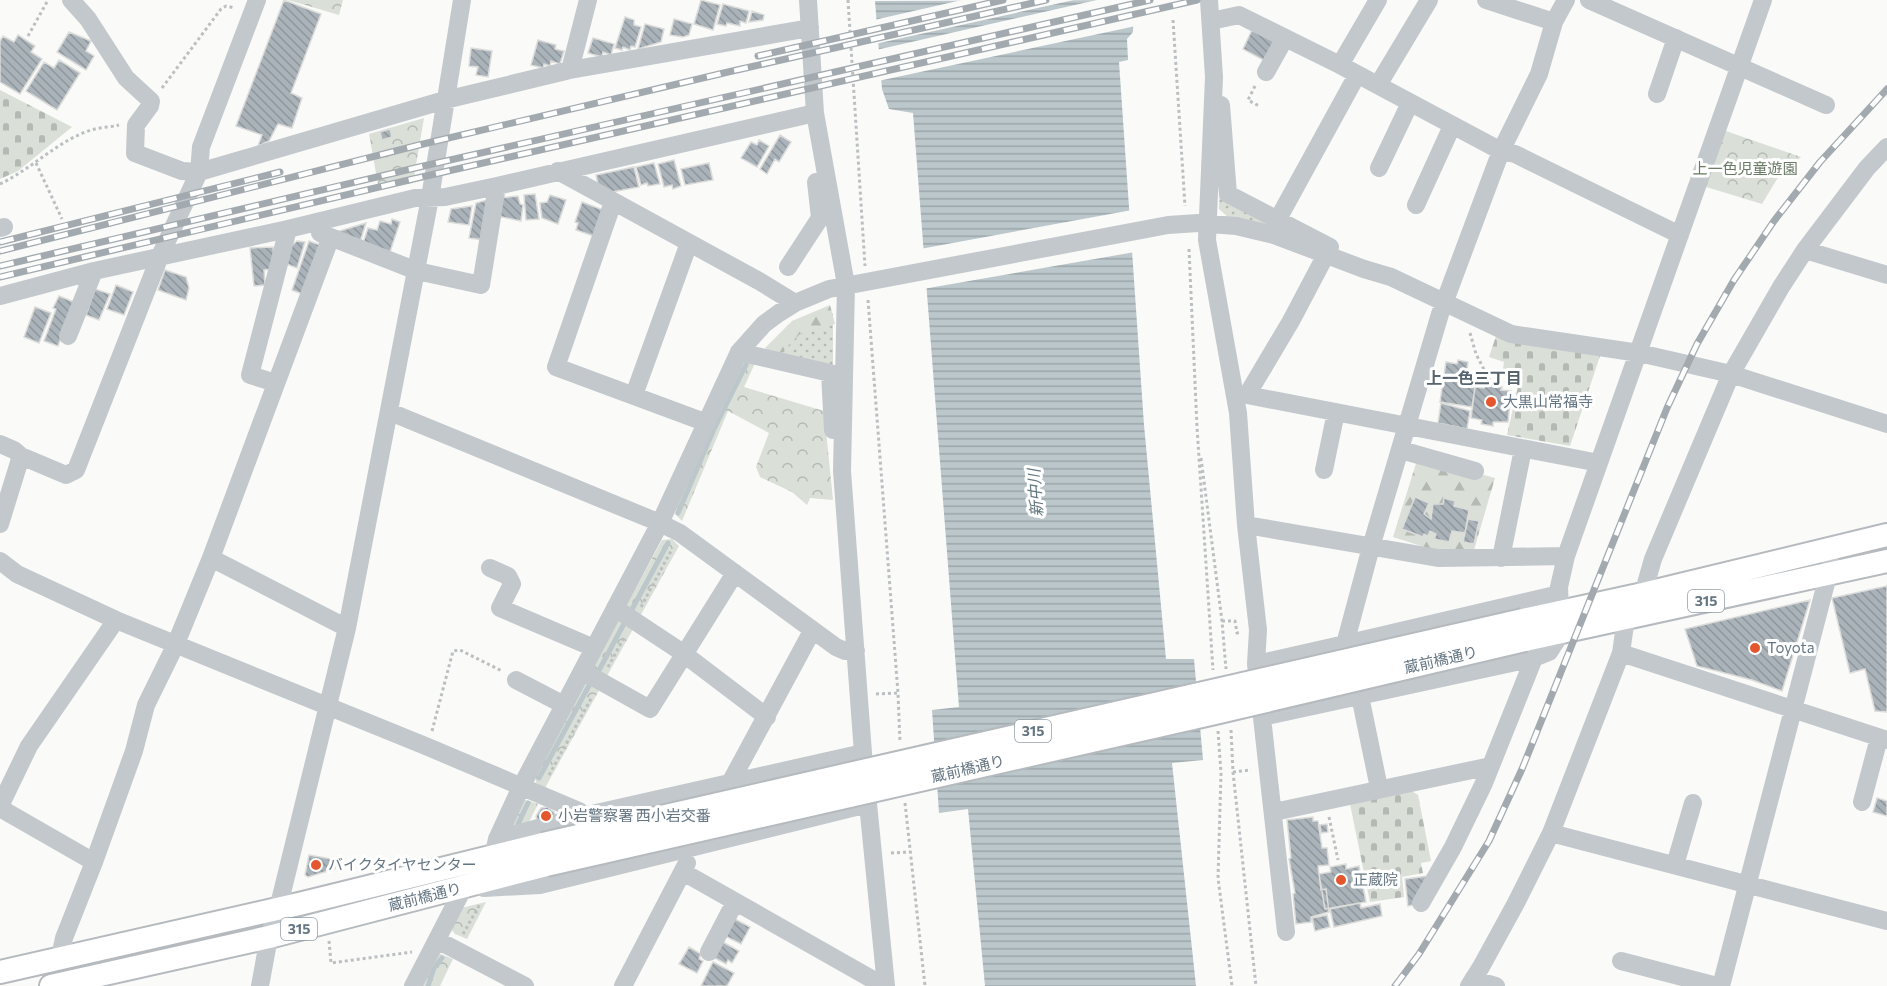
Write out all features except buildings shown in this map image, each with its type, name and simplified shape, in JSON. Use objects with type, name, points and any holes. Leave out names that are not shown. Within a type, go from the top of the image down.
[{"type":"main road","name":"蔵前橋通り","points":[[51,986],[269,937],[468,886],[544,854],[1215,713],[1527,639],[1560,612],[1887,537]]},
{"type":"main road","name":"蔵前橋通り","points":[[1560,612],[1626,618],[1883,562]]},
{"type":"main road","name":"蔵前橋通り","points":[[0,972],[278,909],[495,847],[544,854]]},
{"type":"street","points":[[71,0],[88,19],[126,78],[151,100],[150,106],[136,125],[135,153],[182,171],[199,172],[445,100],[570,70],[810,28]]},
{"type":"street","points":[[260,986],[269,937],[348,628],[417,271],[462,0]]},
{"type":"street","points":[[570,70],[588,0]]},
{"type":"street","points":[[808,0],[815,112],[846,285],[842,471],[863,753],[885,986]]},
{"type":"street","points":[[1209,0],[1214,77],[1207,240],[1241,394],[1246,525],[1258,630],[1256,664],[1286,932]]},
{"type":"street","points":[[1340,65],[1378,0]]},
{"type":"street","points":[[1377,86],[1429,0]]},
{"type":"street","points":[[1486,0],[1554,22]]},
{"type":"street","points":[[1346,640],[1371,547],[1445,301],[1501,151],[1541,68],[1554,22],[1566,0]]},
{"type":"street","points":[[1589,0],[1826,105]]},
{"type":"street","points":[[1256,664],[1346,640],[1560,612],[1561,571],[1763,0]]},
{"type":"street","points":[[0,444],[21,456],[66,475],[76,470],[160,256],[199,172],[201,147],[255,5]]},
{"type":"street","points":[[1211,21],[1239,15],[1340,65],[1501,151],[1515,154],[1680,235]]},
{"type":"street","points":[[1266,72],[1285,38]]},
{"type":"street","points":[[1657,94],[1676,38]]},
{"type":"street","points":[[1278,219],[1357,75]]},
{"type":"street","points":[[1214,77],[1224,125],[1228,194],[1330,247],[1291,321],[1241,394]]},
{"type":"street","points":[[1379,168],[1410,104]]},
{"type":"street","points":[[0,296],[94,271],[288,229],[415,198],[445,197],[497,186],[815,112]]},
{"type":"street","points":[[1416,205],[1452,126]]},
{"type":"street","points":[[788,267],[820,218],[813,149],[819,131]]},
{"type":"street","points":[[1644,594],[1653,559],[1731,374],[1804,250],[1867,168],[1887,147]]},
{"type":"street","points":[[558,171],[795,303]]},
{"type":"street","points":[[309,224],[330,239],[417,271],[481,285],[497,186]]},
{"type":"street","points":[[613,202],[556,367],[707,423]]},
{"type":"street","points":[[495,847],[521,786],[660,523],[739,352],[764,324],[795,303],[829,289],[1148,228],[1208,223],[1254,230],[1391,277],[1511,334],[1639,353],[1731,374],[1887,424]]},
{"type":"street","points":[[276,383],[249,375],[288,229]]},
{"type":"street","points":[[60,957],[64,938],[134,751],[146,705],[176,646],[211,558],[330,239]]},
{"type":"street","points":[[634,395],[689,243]]},
{"type":"street","points":[[1804,250],[1887,275]]},
{"type":"street","points":[[68,336],[94,271]]},
{"type":"street","points":[[739,352],[830,373],[834,452],[842,471]]},
{"type":"street","points":[[1241,394],[1599,463]]},
{"type":"street","points":[[390,412],[680,533],[812,631],[836,647],[845,651],[855,651]]},
{"type":"street","points":[[1324,470],[1336,412]]},
{"type":"street","points":[[1502,558],[1523,449]]},
{"type":"street","points":[[1401,450],[1474,471]]},
{"type":"street","points":[[0,524],[21,456]]},
{"type":"street","points":[[1246,525],[1438,558],[1566,556]]},
{"type":"street","points":[[1883,562],[1887,537]]},
{"type":"street","points":[[1621,961],[1719,986],[1835,548]]},
{"type":"street","points":[[211,558],[348,628]]},
{"type":"street","points":[[0,561],[17,574],[116,620],[521,786],[579,811],[583,816]]},
{"type":"street","points":[[490,568],[508,576],[512,584],[500,608],[594,648]]},
{"type":"street","points":[[582,671],[650,709],[735,573]]},
{"type":"street","points":[[615,608],[684,655],[767,717]]},
{"type":"street","points":[[1496,986],[1471,983],[1516,903],[1551,833],[1621,653],[1626,618]]},
{"type":"street","points":[[94,862],[0,807],[29,746],[116,620]]},
{"type":"street","points":[[730,783],[812,631]]},
{"type":"street","points":[[1262,717],[1360,696],[1527,639]]},
{"type":"street","points":[[1421,903],[1463,827],[1491,766],[1527,639]]},
{"type":"street","points":[[1621,653],[1883,739],[1862,802]]},
{"type":"street","points":[[516,680],[564,705]]},
{"type":"street","points":[[1360,696],[1379,789]]},
{"type":"street","points":[[495,847],[583,816],[863,753]]},
{"type":"street","points":[[1274,812],[1491,766]]},
{"type":"street","points":[[1675,865],[1693,803]]},
{"type":"street","points":[[413,986],[468,886],[486,888],[540,885],[868,804]]},
{"type":"street","points":[[1551,833],[1887,921]]},
{"type":"street","points":[[623,986],[696,845]]},
{"type":"street","points":[[683,872],[885,986]]},
{"type":"street","points":[[709,952],[735,902]]},
{"type":"street","points":[[437,944],[525,986]]},
{"type":"path","points":[[28,36],[48,0]]},
{"type":"path","points":[[848,0],[900,741]]},
{"type":"path","points":[[151,100],[221,9],[226,6],[255,5]]},
{"type":"path","points":[[1173,20],[1187,223],[1197,427],[1222,621],[1226,672]]},
{"type":"path","points":[[1259,106],[1248,100],[1263,73],[1266,72]]},
{"type":"path","points":[[0,184],[19,175],[54,149],[83,133],[96,129],[136,125]]},
{"type":"path","points":[[36,163],[62,219]]},
{"type":"path","points":[[1469,314],[1467,322],[1476,354],[1490,381]]},
{"type":"path","points":[[428,747],[453,651],[460,650],[516,680]]},
{"type":"path","points":[[859,695],[898,693]]},
{"type":"path","points":[[1231,722],[1233,772],[1256,986]]},
{"type":"path","points":[[1326,800],[1338,860]]},
{"type":"path","points":[[904,802],[925,986]]},
{"type":"path","points":[[329,936],[331,963],[437,944]]},
{"type":"green space","points":[[288,0],[343,0],[339,15]]},
{"type":"green space","points":[[0,90],[72,127],[18,171],[0,179]]},
{"type":"green space","points":[[424,118],[413,183],[379,190],[369,134]]},
{"type":"green space","points":[[1220,126],[1224,197],[1321,245],[1229,218],[1219,209]]},
{"type":"green space","name":"上一色児童遊園","points":[[1723,130],[1801,157],[1777,179],[1762,204],[1703,186]]},
{"type":"green space","points":[[830,305],[835,324],[800,334],[777,357],[765,348],[792,321]]},
{"type":"green space","points":[[829,313],[833,313],[833,367],[768,353]]},
{"type":"green space","points":[[1498,330],[1601,353],[1570,446],[1507,435],[1521,373],[1503,369],[1504,362],[1489,357]]},
{"type":"green space","points":[[745,361],[756,361],[744,387],[824,411],[833,500],[810,498],[807,505],[792,492],[760,477],[756,467],[769,433],[728,411],[682,521],[675,514],[676,507],[741,365]]},
{"type":"green space","points":[[1418,457],[1495,478],[1474,550],[1434,550],[1393,537]]},
{"type":"green space","points":[[672,539],[679,546],[545,788],[536,783],[535,774],[662,540]]},
{"type":"green space","points":[[1410,790],[1418,795],[1431,861],[1421,863],[1423,873],[1402,877],[1404,897],[1370,902],[1350,804]]},
{"type":"green space","points":[[523,799],[538,804],[527,826],[511,826]]},
{"type":"green space","points":[[486,902],[467,939],[455,934],[451,929],[461,908]]},
{"type":"green space","points":[[438,953],[453,959],[440,986],[421,986]]},
{"type":"water","name":"新中川","points":[[1134,0],[1133,32],[1127,39],[1128,60],[1119,62],[1144,425],[1166,659],[1194,659],[1203,760],[1172,763],[1196,986],[985,986],[968,809],[939,813],[932,710],[959,707],[913,113],[889,109],[882,89],[875,1]]},
{"type":"pier","points":[[962,0],[1074,0],[875,44],[874,20]]},
{"type":"pier","points":[[1097,0],[1137,0],[1136,26],[878,81],[876,50]]},
{"type":"pier","points":[[1132,210],[1135,252],[923,289],[920,249]]},
{"type":"waterway","points":[[678,513],[714,429],[746,365]]},
{"type":"waterway","points":[[630,613],[668,543]]},
{"type":"waterway","points":[[597,674],[626,620]]},
{"type":"waterway","points":[[539,778],[591,682]]},
{"type":"waterway","points":[[518,824],[528,803]]},
{"type":"waterway","points":[[428,986],[434,968],[442,958]]},
{"type":"railway","points":[[758,56],[1003,0]]},
{"type":"railway","points":[[0,251],[419,145],[1046,0]]},
{"type":"railway","points":[[0,266],[415,168],[1150,0]]},
{"type":"railway","points":[[0,277],[413,179],[1197,0]]},
{"type":"railway","points":[[1395,986],[1419,954],[1489,841],[1522,769],[1667,408],[1697,344],[1734,280],[1774,221],[1820,162],[1887,89]]},
{"type":"railway","points":[[0,242],[280,172]]},
{"type":"place","name":"大黒山常福寺","points":[[1491,402]]},
{"type":"place","name":"Toyota","points":[[1755,648]]},
{"type":"place","name":"小岩警察署 西小岩交番","points":[[546,816]]},
{"type":"place","name":"バイクタイヤセンター","points":[[316,865]]},
{"type":"place","name":"正蔵院","points":[[1341,880]]},
{"type":"district","name":"上一色三丁目","points":[[1474,378]]}]
